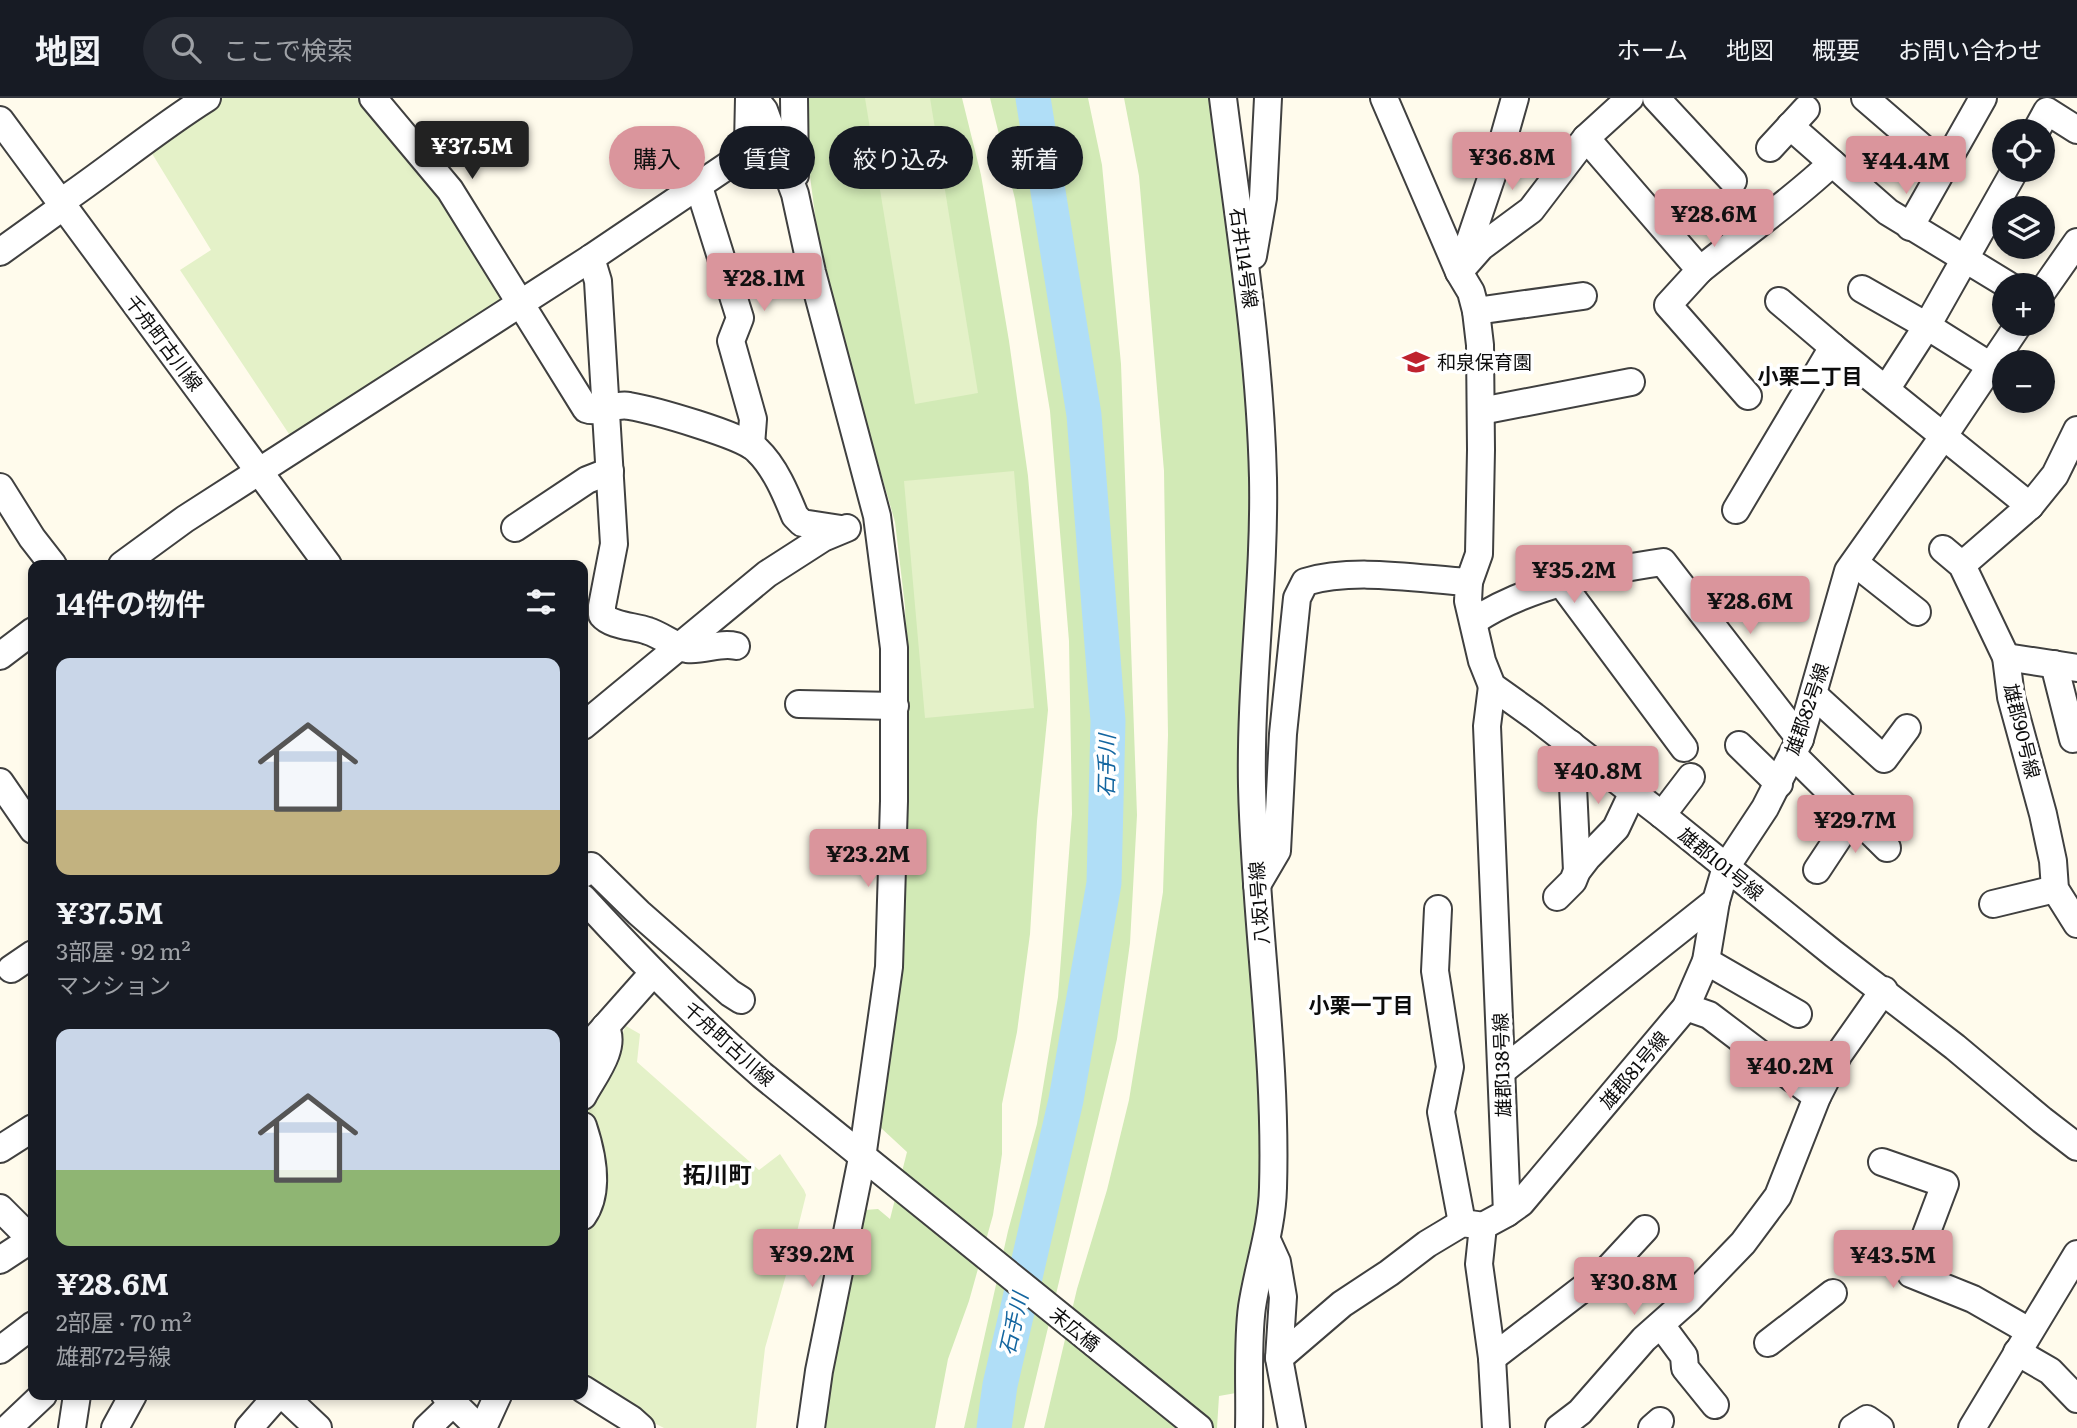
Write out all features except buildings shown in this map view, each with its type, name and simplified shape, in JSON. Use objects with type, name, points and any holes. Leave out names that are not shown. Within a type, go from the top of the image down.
[{"type":"street","points":[[0,252],[142,142],[207,98]]},
{"type":"street","points":[[373,98],[450,190],[586,408],[592,411],[627,405],[704,427],[751,445],[769,465],[795,516],[802,523],[841,529],[855,527],[864,534],[879,610],[892,620]]},
{"type":"street","points":[[705,183],[742,156],[748,145],[749,98]]},
{"type":"street","points":[[754,98],[764,110],[795,194],[812,272],[877,516],[892,620],[895,706],[889,967],[862,1158],[819,1371],[811,1428]]},
{"type":"street","points":[[794,98],[795,194]]},
{"type":"street","name":"石井114号線","points":[[1223,98],[1258,376]]},
{"type":"street","points":[[1248,281],[1263,198],[1268,98]]},
{"type":"street","points":[[1384,98],[1471,292],[1476,311],[1480,345],[1481,411],[1479,554],[1469,582],[1468,601],[1482,661],[1492,686]]},
{"type":"street","points":[[1460,272],[1515,98]]},
{"type":"street","points":[[1460,272],[1481,247],[1531,210],[1586,138],[1630,98]]},
{"type":"street","points":[[1656,98],[1733,181]]},
{"type":"street","points":[[1865,98],[1945,167]]},
{"type":"street","points":[[1910,226],[1983,98]]},
{"type":"street","points":[[2043,119],[2047,111],[2077,130]]},
{"type":"street","points":[[1770,148],[1798,118],[1832,163],[1888,212],[1992,276]]},
{"type":"street","name":"千舟町古川線","points":[[0,120],[324,560]]},
{"type":"street","points":[[1586,138],[1700,270]]},
{"type":"street","points":[[1749,395],[1668,305],[1700,270],[1749,229],[1808,186],[1832,163]]},
{"type":"street","points":[[1887,388],[1927,326],[2008,182]]},
{"type":"street","points":[[129,560],[185,519],[696,189]]},
{"type":"street","points":[[700,189],[740,318],[731,341],[754,419],[751,445]]},
{"type":"street","points":[[2055,273],[2077,242]]},
{"type":"street","points":[[591,258],[597,281],[614,544],[602,615],[610,622],[663,636],[679,647],[689,649],[728,644],[736,646]]},
{"type":"street","points":[[1862,289],[1989,365]]},
{"type":"street","points":[[1476,311],[1583,296]]},
{"type":"street","points":[[1779,300],[2030,506],[2055,475],[2077,430]]},
{"type":"street","name":"雄郡82号線","points":[[1716,901],[1726,867],[1779,784],[1796,747],[1814,695],[1848,571],[2010,336]]},
{"type":"street","points":[[1736,510],[1833,346]]},
{"type":"street","name":"八坂1号線","points":[[1249,1428],[1252,1309],[1267,1240],[1273,1190],[1269,1016],[1257,885],[1252,786],[1253,680],[1263,479],[1258,376]]},
{"type":"street","points":[[1481,411],[1631,382]]},
{"type":"street","points":[[515,528],[587,480],[610,471]]},
{"type":"street","points":[[0,487],[49,560]]},
{"type":"street","name":"雄郡90号線","points":[[2030,506],[1953,557],[2006,657],[2011,697],[2053,861],[2055,889],[2077,924]]},
{"type":"street","points":[[588,722],[767,574],[841,529]]},
{"type":"street","points":[[1474,621],[1513,598],[1615,569],[1663,562],[1796,747],[1887,848]]},
{"type":"street","points":[[1855,563],[1917,612]]},
{"type":"street","points":[[1257,885],[1278,851],[1283,734],[1297,598],[1305,582],[1324,576],[1351,576],[1469,582]]},
{"type":"street","points":[[1562,584],[1684,748]]},
{"type":"street","points":[[0,656],[28,635]]},
{"type":"street","points":[[2006,657],[2066,666],[2073,738]]},
{"type":"street","name":"雄郡101号線","points":[[1492,686],[1633,792],[1955,1046],[2042,1121],[2077,1147]]},
{"type":"street","name":"雄郡138号線","points":[[1492,686],[1487,726],[1507,1213]]},
{"type":"street","points":[[1814,695],[1884,759],[1907,728]]},
{"type":"street","points":[[799,704],[895,706]]},
{"type":"street","points":[[1571,744],[1565,820],[1577,870]]},
{"type":"street","points":[[1739,745],[1779,784]]},
{"type":"street","points":[[1662,815],[1691,777]]},
{"type":"street","points":[[0,782],[28,823]]},
{"type":"street","points":[[1557,897],[1573,881],[1577,870],[1616,828],[1633,792]]},
{"type":"street","points":[[1817,870],[1854,814]]},
{"type":"street","points":[[588,869],[591,866],[639,913],[741,1000]]},
{"type":"street","points":[[1993,904],[2055,889]]},
{"type":"street","points":[[1502,1071],[1716,901]]},
{"type":"street","name":"雄郡81号線","points":[[1507,1213],[1521,1203],[1686,1007],[1706,961],[1716,901]]},
{"type":"street","name":"千舟町古川線","points":[[588,903],[708,1028],[886,1177]]},
{"type":"street","points":[[1438,909],[1436,971],[1450,1067],[1440,1112],[1473,1225],[1492,1358],[1496,1428]]},
{"type":"street","points":[[11,970],[28,958]]},
{"type":"street","points":[[1706,961],[1797,1014]]},
{"type":"street","points":[[588,1046],[653,973]]},
{"type":"street","points":[[1559,1428],[1580,1412],[1644,1339],[1744,1243],[1778,1196],[1817,1097],[1839,1054],[1884,990]]},
{"type":"street","points":[[1686,1007],[1709,1015],[1817,1097]]},
{"type":"street","points":[[588,1086],[610,1040],[605,1027]]},
{"type":"street","points":[[0,1149],[28,1131]]},
{"type":"street","points":[[588,1148],[592,1200],[588,1207]]},
{"type":"street","points":[[1882,1162],[1945,1184],[1911,1274],[1973,1299],[2023,1342],[2077,1399]]},
{"type":"street","name":"末広橋","points":[[886,1177],[1199,1428]]},
{"type":"street","points":[[0,1208],[28,1232]]},
{"type":"street","points":[[1279,1358],[1342,1304],[1427,1244],[1507,1213]]},
{"type":"street","points":[[1492,1358],[1607,1270],[1645,1229]]},
{"type":"street","points":[[0,1259],[28,1237]]},
{"type":"street","points":[[1267,1240],[1277,1262],[1283,1297],[1279,1358],[1292,1428]]},
{"type":"street","points":[[1972,1428],[2077,1254]]},
{"type":"street","points":[[1768,1343],[1833,1293]]},
{"type":"street","points":[[1661,1325],[1684,1356],[1685,1368],[1715,1405]]},
{"type":"street","points":[[0,1350],[28,1329]]},
{"type":"street","points":[[588,1392],[641,1428]]},
{"type":"street","points":[[8,1428],[38,1400]]},
{"type":"street","points":[[72,1428],[76,1400]]},
{"type":"street","points":[[115,1428],[130,1400]]},
{"type":"street","points":[[249,1428],[276,1400]]},
{"type":"street","points":[[286,1400],[312,1426]]},
{"type":"street","points":[[427,1428],[448,1400]]},
{"type":"street","points":[[450,1400],[481,1428],[495,1400]]},
{"type":"street","points":[[1853,1428],[1867,1419],[1880,1428]]},
{"type":"green space","points":[[219,98],[362,98],[431,179],[503,299],[293,440],[180,270],[211,250],[148,147]]},
{"type":"green space","points":[[805,98],[962,98],[969,126],[829,126],[829,189],[973,189],[973,143],[1009,341],[1028,476],[1048,710],[1030,934],[1017,1032],[1002,1104],[1002,1154],[993,1215],[969,1301],[948,1359],[935,1428],[822,1428],[842,1305],[865,1210],[878,1209],[890,1219],[907,1152],[880,1127],[904,952],[898,934],[906,824],[908,712],[905,606],[895,522],[819,246],[812,189],[815,189],[815,126],[806,126]]},
{"type":"green space","points":[[865,98],[930,98],[935,126],[870,126]]},
{"type":"green space","points":[[990,98],[1088,98],[1102,165],[1121,364],[1137,815],[1130,943],[1117,1039],[1024,1428],[964,1428],[1008,1231],[1037,1124],[1058,997],[1072,814],[1069,641],[1050,411],[1013,189],[1083,189],[1083,126],[997,126]]},
{"type":"green space","points":[[1124,98],[1212,98],[1249,395],[1266,1171],[1239,1307],[1236,1393],[1219,1396],[1217,1428],[1044,1428],[1077,1289],[1107,1190],[1129,1100],[1163,892],[1168,735],[1164,471],[1139,176]]},
{"type":"green space","points":[[880,189],[945,189],[978,393],[915,404]]},
{"type":"green space","points":[[1014,471],[1034,708],[925,718],[904,481]]},
{"type":"green space","points":[[626,1026],[640,1034],[637,1062],[759,1170],[780,1154],[804,1190],[806,1195],[788,1268],[765,1348],[756,1428],[664,1428],[636,1414],[588,1382],[588,1223],[591,1219],[588,1101]]},
{"type":"waterway","name":"石手川","points":[[994,1428],[1000,1385],[1066,1100],[1104,883],[1108,721],[1084,415],[1033,98]]},
{"type":"place","name":"和泉保育園","points":[[1416,362]]},
{"type":"district","name":"小栗二丁目","points":[[1810,377]]},
{"type":"district","name":"小栗一丁目","points":[[1361,1006]]},
{"type":"district","name":"拓川町","points":[[717,1175]]}]
